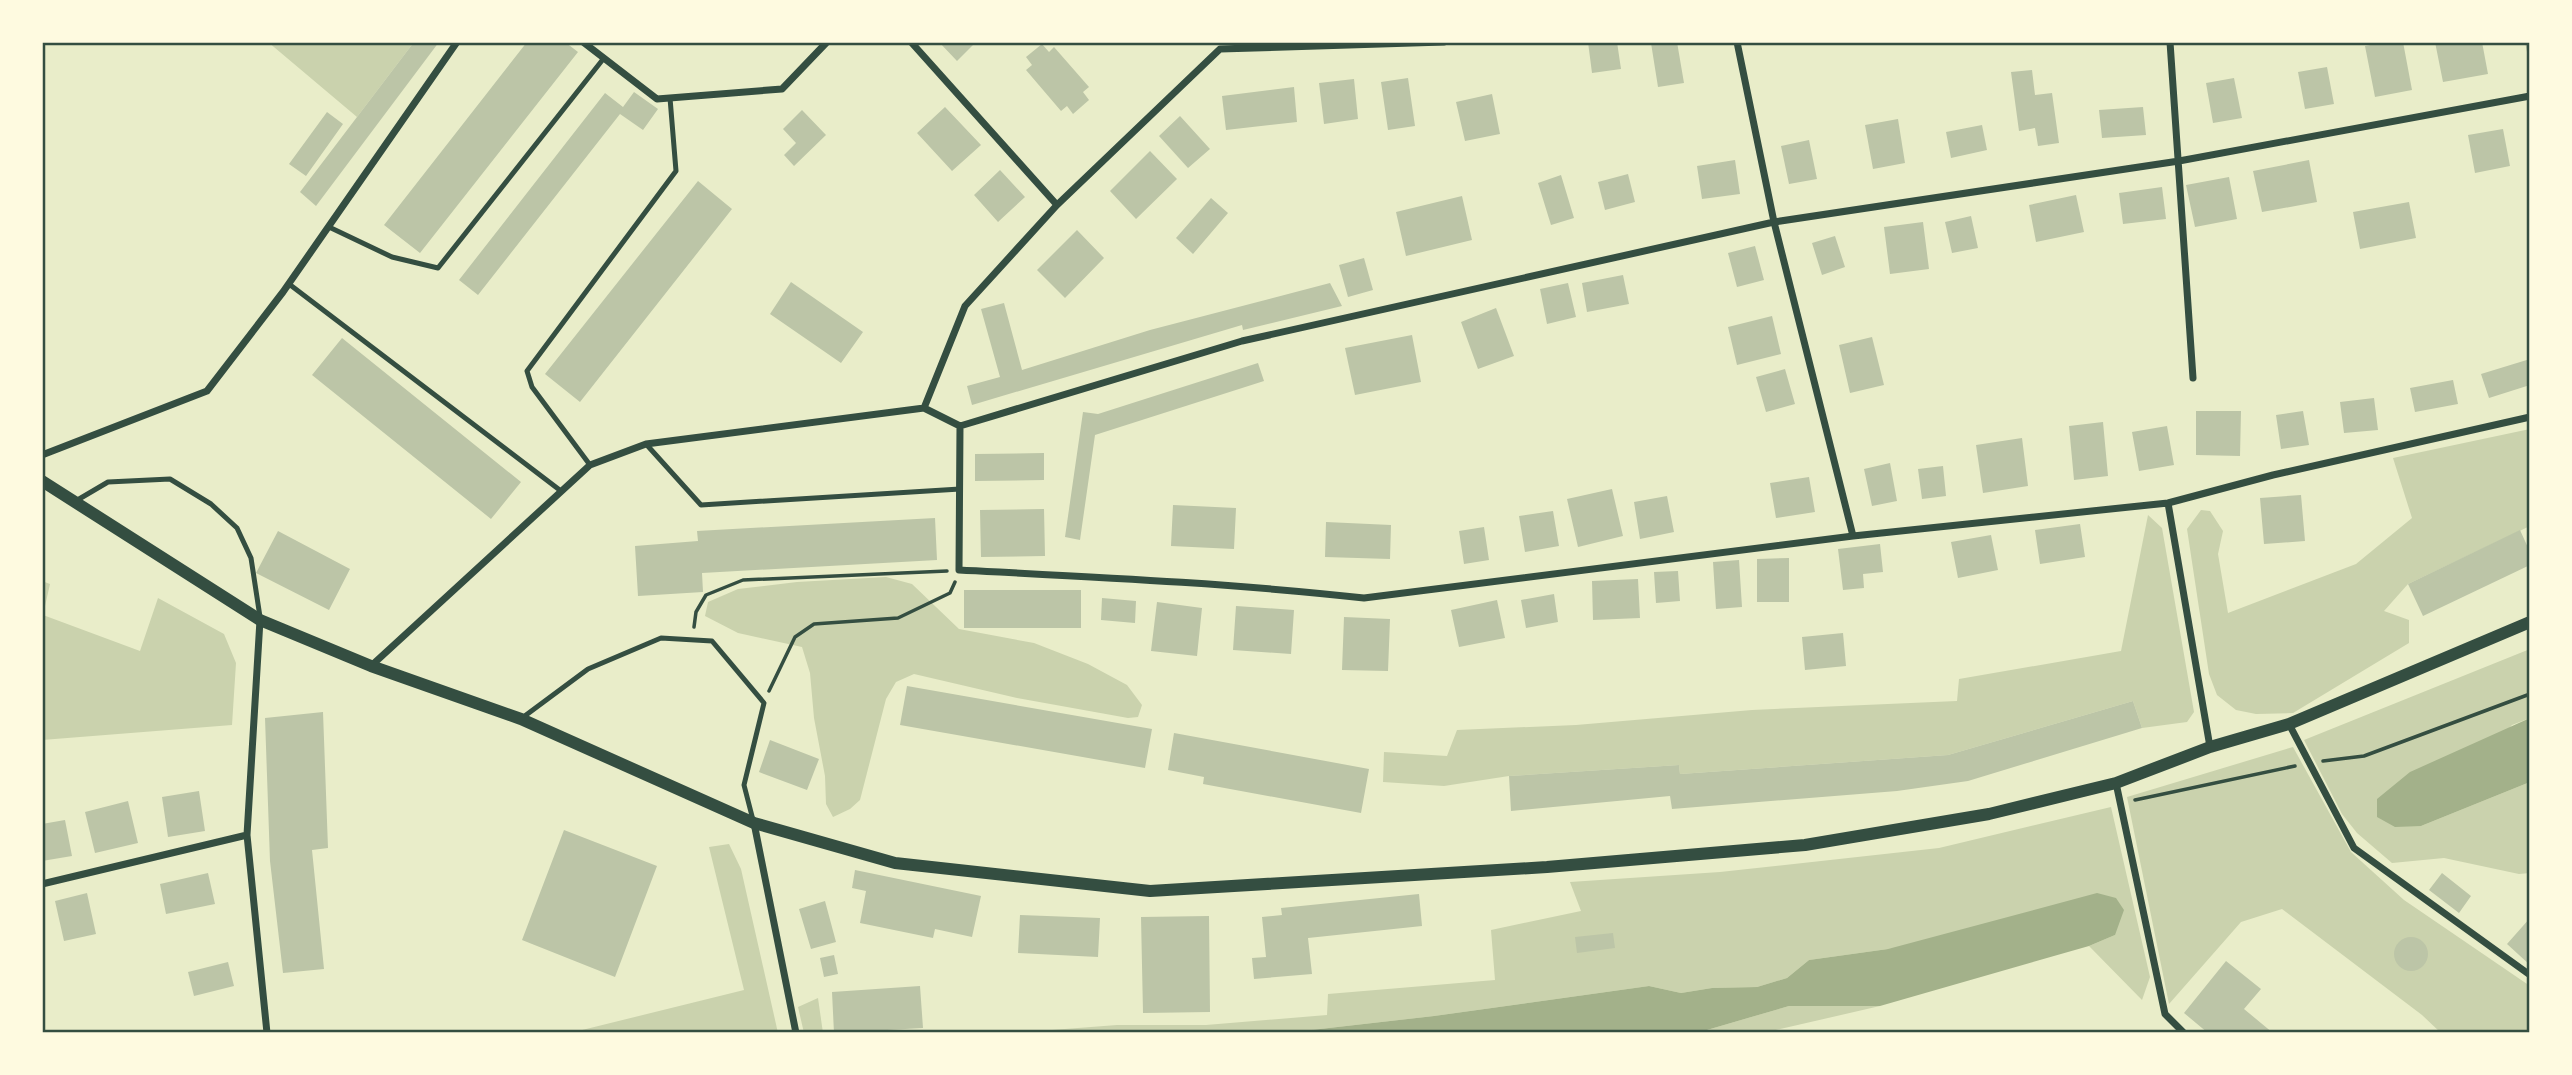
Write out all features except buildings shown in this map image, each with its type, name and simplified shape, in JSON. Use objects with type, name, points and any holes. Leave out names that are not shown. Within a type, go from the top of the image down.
[{"type":"street","points":[[42,455],[207,391],[289,284],[457,42]]},
{"type":"street","points":[[583,42],[657,99],[782,89],[827,42]]},
{"type":"street","points":[[911,42],[1057,205]]},
{"type":"street","points":[[924,408],[965,306],[1057,205],[1220,49],[1444,42]]},
{"type":"street","points":[[1737,42],[1774,222],[1853,536]]},
{"type":"street","points":[[2170,42],[2193,378]]},
{"type":"street","points":[[371,666],[590,465],[646,444],[924,408],[960,426],[1242,341],[1774,222],[2179,161],[2530,96]]},
{"type":"street","points":[[960,426],[960,570],[1139,580],[1364,598],[1853,536],[2168,503],[2273,475],[2530,417]]},
{"type":"street","points":[[42,481],[260,620],[371,666],[521,719],[754,823],[895,863],[1150,891],[1547,867],[1805,845],[1989,814],[2116,783],[2210,747],[2289,724],[2530,622]]},
{"type":"street","points":[[2168,503],[2210,747]]},
{"type":"street","points":[[260,620],[247,835],[267,1033]]},
{"type":"street","points":[[2289,724],[2354,848],[2530,975]]},
{"type":"street","points":[[2116,783],[2165,1014],[2184,1033]]},
{"type":"street","points":[[754,823],[796,1033]]},
{"type":"street","points":[[42,884],[247,835]]},
{"type":"lane","points":[[329,227],[392,257],[438,268],[604,58]]},
{"type":"lane","points":[[590,465],[532,387],[527,371],[676,171],[670,98]]},
{"type":"lane","points":[[289,284],[561,491]]},
{"type":"lane","points":[[646,444],[701,505],[960,489]]},
{"type":"lane","points":[[74,502],[107,482],[170,479],[211,504],[237,528],[251,558],[260,620]]},
{"type":"lane","points":[[521,719],[588,669],[661,638],[712,641],[764,703],[744,785],[754,823]]},
{"type":"path","points":[[692,640],[696,612],[706,596],[743,580],[960,570],[950,593],[898,618],[814,624],[795,637],[764,703]]},
{"type":"path","points":[[2120,803],[2310,763],[2364,756],[2530,694]]},
{"type":"shaded area","points":[[268,42],[414,42],[357,117]]},
{"type":"shaded area","points":[[2530,429],[2530,526],[2408,584],[2384,611],[2409,620],[2409,643],[2293,713],[2256,714],[2236,710],[2217,695],[2209,674],[2187,529],[2201,510],[2210,511],[2223,531],[2218,554],[2228,613],[2356,564],[2412,518],[2393,458]]},
{"type":"shaded area","points":[[2148,515],[2162,528],[2194,712],[2187,722],[2142,728],[2133,701],[1948,755],[1680,774],[1679,765],[1509,776],[1444,786],[1383,782],[1384,752],[1447,756],[1457,730],[1576,725],[1752,710],[1957,701],[1959,679],[2121,651]]},
{"type":"shaded area","points":[[886,577],[912,584],[959,629],[1034,643],[1088,664],[1127,685],[1142,705],[1138,717],[1128,718],[1017,698],[914,674],[896,682],[886,699],[860,800],[850,809],[833,817],[826,804],[825,776],[814,718],[810,673],[802,647],[738,633],[705,616],[708,602],[738,589],[797,582]]},
{"type":"shaded area","points":[[42,581],[50,584],[43,615],[140,651],[158,598],[224,634],[236,663],[232,725],[42,740]]},
{"type":"shaded area","points":[[2530,649],[2530,718],[2512,725],[2421,826],[2530,782],[2530,873],[2519,874],[2444,858],[2392,863],[2357,833],[2342,814],[2304,740]]},
{"type":"shaded area","points":[[2530,718],[2530,782],[2421,826],[2395,827],[2377,817],[2377,799],[2410,772]]},
{"type":"shaded area","points":[[2293,747],[2351,852],[2404,900],[2530,986],[2530,1033],[2441,1033],[2422,1015],[2282,909],[2241,922],[2169,1004],[2127,797]]},
{"type":"shaded area","points":[[2111,807],[2150,977],[2142,1000],[2089,946],[2115,935],[1888,949],[1809,960],[1787,978],[1757,987],[1712,988],[1681,993],[1649,986],[1434,1016],[1285,1033],[1012,1033],[1117,1025],[1206,1025],[1327,1015],[1328,994],[1495,980],[1491,930],[1581,911],[1570,882],[1720,872],[1939,848]]},
{"type":"shaded area","points":[[729,844],[741,869],[778,1033],[570,1033],[744,990],[709,847]]},
{"type":"shaded area","points":[[2097,893],[2116,898],[2124,910],[2115,935],[2089,946],[1880,1006],[1789,1006],[1707,1030],[1683,1033],[1285,1033],[1434,1016],[1649,986],[1681,993],[1712,988],[1757,987],[1787,978],[1809,960],[1888,949]]},
{"type":"shaded area","points":[[818,998],[823,1033],[804,1033],[798,1007]]},
{"type":"shaded area","points":[[1789,1006],[1880,1006],[1763,1033],[1683,1033],[1707,1030]]}]
